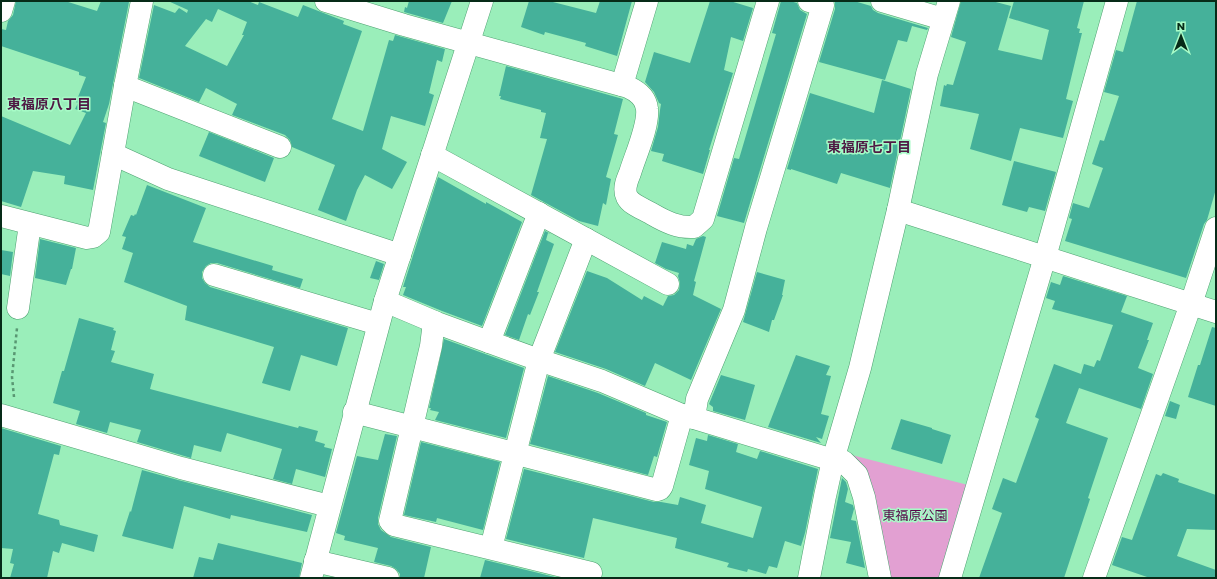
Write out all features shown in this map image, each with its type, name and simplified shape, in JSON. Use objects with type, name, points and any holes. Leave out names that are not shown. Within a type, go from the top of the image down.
[{"type":"street","points":[[1,11],[4,1]]},
{"type":"street","points":[[1,216],[87,238],[97,234],[100,230],[112,154],[142,1]]},
{"type":"street","points":[[326,1],[404,25],[622,85],[637,91],[642,97],[647,108],[646,123],[626,183],[626,195],[630,201],[664,221],[678,227],[694,227],[703,219],[768,1]]},
{"type":"street","points":[[388,578],[313,569],[378,324],[482,1]]},
{"type":"street","points":[[622,85],[647,1]]},
{"type":"street","points":[[354,412],[657,490],[660,489],[688,416],[697,399],[734,310],[756,228],[823,5],[809,1]]},
{"type":"street","points":[[809,578],[824,496],[860,368],[898,210],[927,74],[946,10],[882,1]]},
{"type":"street","points":[[950,578],[1045,258],[1117,1]]},
{"type":"street","points":[[125,86],[280,147]]},
{"type":"street","points":[[112,154],[168,179],[400,255]]},
{"type":"street","points":[[432,155],[668,284]]},
{"type":"street","points":[[898,210],[1216,312]]},
{"type":"street","points":[[489,342],[539,213]]},
{"type":"street","points":[[18,308],[30,224]]},
{"type":"street","points":[[1094,578],[1192,304],[1216,228]]},
{"type":"street","points":[[491,548],[514,453],[539,360],[586,239]]},
{"type":"street","points":[[214,275],[378,324]]},
{"type":"street","points":[[385,301],[434,322],[602,381],[688,416],[844,462],[857,475],[864,497],[880,578]]},
{"type":"street","points":[[434,322],[432,346],[390,521],[394,525],[491,548],[536,569],[591,573]]},
{"type":"street","points":[[8,417],[181,468],[329,506]]},
{"type":"path","points":[[8,417],[16,410],[12,377],[19,316],[18,308]]},
{"type":"green space","name":"東福原公園","points":[[844,453],[968,485],[941,578],[885,578]]},
{"type":"building","points":[[16,1],[65,1],[97,11],[101,1],[129,2],[109,104],[103,122],[106,123],[93,190],[64,184],[65,176],[33,171],[21,207],[1,201],[1,116],[70,145],[86,113],[75,109],[78,103],[76,102],[86,77],[79,75],[79,72],[1,46],[1,29],[6,30],[8,21],[13,15]]},
{"type":"building","points":[[168,1],[248,1],[258,5],[259,2],[298,17],[303,5],[344,21],[343,24],[362,31],[332,119],[363,131],[389,40],[393,41],[395,35],[445,49],[442,62],[437,60],[429,93],[434,95],[425,126],[391,116],[382,149],[407,162],[392,189],[365,175],[357,190],[346,221],[318,210],[335,165],[292,147],[290,140],[285,135],[232,115],[237,104],[206,88],[199,102],[139,78],[154,5],[175,13],[179,8],[187,13],[188,10]],"holes":[[[218,9],[247,22],[242,35],[244,35],[227,66],[185,46],[206,19],[212,22]]]},
{"type":"building","points":[[409,1],[452,1],[443,23],[404,12]]},
{"type":"building","points":[[529,1],[549,1],[596,13],[600,1],[632,1],[617,56],[585,46],[586,43],[545,32],[544,35],[521,27]]},
{"type":"building","points":[[710,1],[730,1],[753,8],[743,41],[731,37],[724,70],[733,73],[703,174],[662,161],[664,154],[651,151],[658,127],[661,104],[659,103],[654,92],[645,82],[654,52],[690,63]]},
{"type":"building","points":[[781,1],[797,3],[800,10],[807,14],[744,223],[717,216],[734,158],[739,159],[776,34],[772,33]]},
{"type":"building","points":[[835,1],[854,1],[871,6],[873,10],[878,13],[928,28],[927,30],[912,26],[907,42],[898,40],[885,80],[819,62],[835,9]]},
{"type":"building","points":[[961,1],[992,1],[1011,6],[998,50],[1042,60],[1049,30],[1009,18],[1014,1],[1084,1],[1077,28],[1080,29],[1079,33],[1082,33],[1066,99],[1073,101],[1063,138],[1020,128],[1011,161],[970,149],[979,114],[940,106],[944,85],[953,85],[966,42],[951,37]]},
{"type":"building","points":[[1137,1],[1216,1],[1216,189],[1207,220],[1204,224],[1186,278],[1065,241],[1072,219],[1069,218],[1073,203],[1089,208],[1103,168],[1092,164],[1100,140],[1104,141],[1119,96],[1104,92],[1116,50],[1123,52]]},
{"type":"building","points":[[506,66],[623,99],[614,134],[618,135],[606,177],[611,179],[606,205],[603,203],[598,226],[579,221],[531,195],[547,139],[540,138],[546,113],[541,112],[541,110],[500,99],[501,96],[499,96]]},
{"type":"building","points":[[882,80],[911,89],[890,188],[841,173],[837,184],[787,169],[810,93],[874,113]]},
{"type":"building","points":[[209,132],[274,158],[265,182],[199,156]]},
{"type":"building","points":[[1014,161],[1056,172],[1045,211],[1029,207],[1027,212],[1002,205]]},
{"type":"building","points":[[438,177],[522,222],[482,326],[403,295],[406,287],[403,287]]},
{"type":"building","points":[[147,185],[206,208],[193,242],[273,266],[272,270],[303,279],[300,288],[217,263],[211,263],[206,266],[202,272],[202,278],[210,287],[348,328],[337,366],[301,355],[290,391],[262,383],[274,347],[185,320],[187,306],[124,282],[133,253],[122,249],[126,237],[122,236],[131,215],[136,215]]},
{"type":"building","points":[[545,231],[551,234],[548,233],[546,240],[554,244],[537,292],[539,292],[530,315],[528,314],[519,340],[505,335]]},
{"type":"building","points":[[703,236],[706,237],[694,281],[696,282],[693,295],[721,309],[691,380],[655,363],[645,386],[606,369],[555,352],[587,271],[607,278],[642,300],[644,296],[663,306],[668,296],[674,295],[679,290],[680,283],[678,276],[679,273],[666,269],[655,263],[662,242],[686,249],[687,244],[693,246],[696,239]]},
{"type":"building","points":[[40,239],[76,248],[72,269],[66,285],[35,278]]},
{"type":"building","points":[[1,250],[13,252],[10,276],[1,274]]},
{"type":"building","points":[[376,261],[384,264],[379,280],[370,278]]},
{"type":"building","points":[[757,272],[785,280],[783,295],[774,320],[772,320],[769,332],[743,322]]},
{"type":"building","points":[[1063,276],[1127,296],[1121,312],[1153,323],[1147,340],[1149,340],[1138,368],[1153,374],[1141,409],[1079,388],[1066,423],[1108,438],[1064,578],[979,578],[1002,513],[992,509],[1003,478],[1016,483],[1039,419],[1035,417],[1054,364],[1081,374],[1084,364],[1094,367],[1097,360],[1100,361],[1113,325],[1052,309],[1055,301],[1046,298],[1051,282],[1060,285]]},
{"type":"building","points":[[79,318],[114,328],[113,330],[116,331],[111,350],[115,351],[111,362],[154,374],[150,389],[298,428],[299,426],[318,431],[315,441],[325,444],[324,447],[332,449],[325,477],[296,469],[292,484],[273,479],[282,449],[227,433],[221,452],[194,445],[191,458],[137,442],[141,430],[110,422],[107,433],[76,424],[80,411],[53,403]]},
{"type":"building","points":[[1212,327],[1216,328],[1216,406],[1188,397]]},
{"type":"building","points":[[444,339],[524,368],[506,438],[435,420],[439,412],[430,410],[431,408],[429,408]]},
{"type":"building","points":[[796,355],[830,366],[826,375],[831,376],[821,414],[829,416],[822,439],[816,437],[821,443],[768,427]]},
{"type":"building","points":[[721,375],[755,385],[745,420],[713,411],[713,407],[709,404]]},
{"type":"building","points":[[548,376],[598,393],[646,413],[646,415],[667,422],[657,457],[654,456],[648,475],[530,444]]},
{"type":"building","points":[[1170,401],[1180,405],[1176,419],[1165,416]]},
{"type":"building","points":[[901,419],[951,435],[942,464],[891,449]]},
{"type":"building","points":[[1,428],[61,446],[59,455],[54,454],[38,514],[59,520],[60,525],[98,535],[94,552],[62,543],[59,553],[53,551],[47,578],[10,578],[14,564],[10,563],[13,549],[1,548]]},
{"type":"building","points":[[385,434],[397,436],[378,518],[378,524],[381,530],[391,537],[431,547],[424,578],[400,578],[400,574],[396,569],[391,566],[374,562],[378,548],[344,540],[345,536],[336,533],[357,456],[378,460]]},
{"type":"building","points":[[708,435],[738,444],[736,452],[757,459],[760,451],[818,469],[801,546],[785,541],[777,568],[769,566],[766,574],[748,569],[747,572],[727,567],[729,563],[675,548],[677,538],[593,518],[584,558],[506,539],[524,469],[654,502],[678,505],[680,497],[706,505],[701,523],[753,538],[762,507],[705,489],[709,471],[689,465],[696,438],[707,441]]},
{"type":"building","points":[[421,442],[500,462],[483,530],[437,518],[436,522],[404,515]]},
{"type":"building","points":[[142,470],[312,515],[307,532],[231,515],[230,519],[184,506],[173,549],[122,536],[130,511],[131,512]]},
{"type":"building","points":[[1163,473],[1179,479],[1178,482],[1216,495],[1216,530],[1187,529],[1177,556],[1216,570],[1216,578],[1150,578],[1112,565],[1122,537],[1132,540],[1156,474],[1161,476]]},
{"type":"building","points":[[842,478],[846,482],[848,489],[845,502],[853,505],[854,509],[851,520],[856,521],[865,568],[846,563],[851,542],[830,538]]},
{"type":"building","points":[[218,543],[302,563],[299,578],[193,578],[199,557],[213,560]]},
{"type":"building","points":[[485,560],[559,578],[480,578]]},
{"type":"district","name":"東福原八丁目","points":[[49,104]]},
{"type":"district","name":"東福原七丁目","points":[[869,147]]}]
